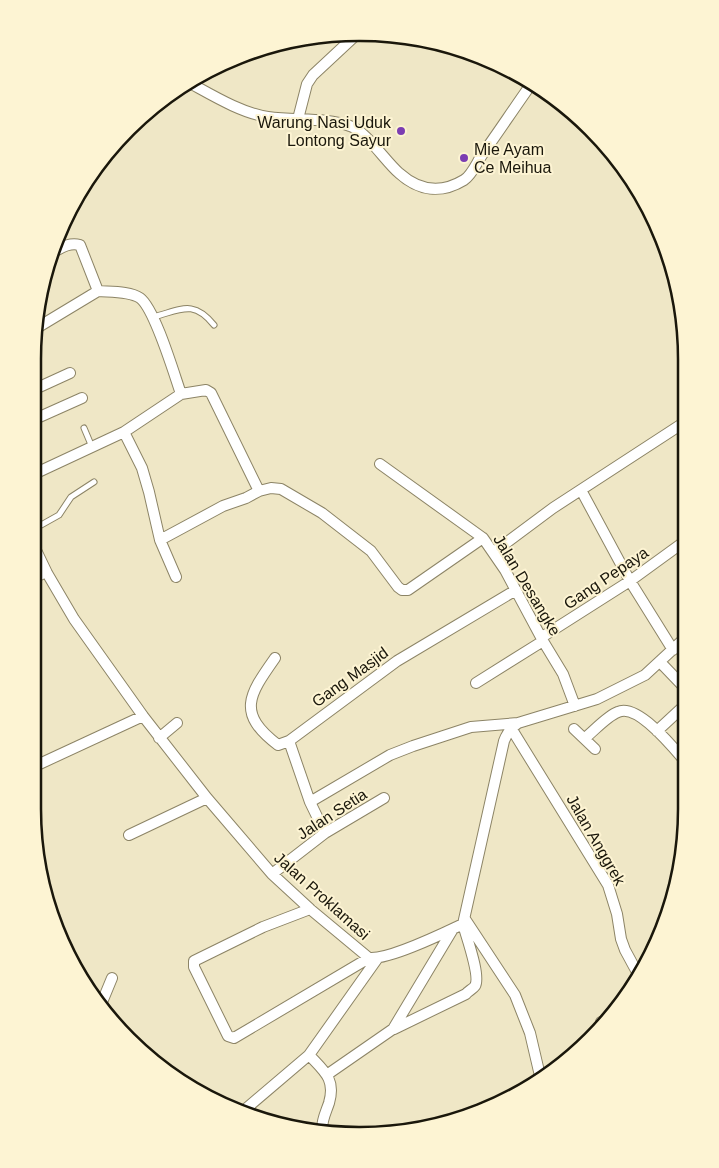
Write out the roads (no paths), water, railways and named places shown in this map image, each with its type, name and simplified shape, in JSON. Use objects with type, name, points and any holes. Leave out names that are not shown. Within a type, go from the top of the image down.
[{"type":"street","points":[[298,120],[307,84],[313,75],[349,42]]},
{"type":"street","points":[[196,86],[228,103],[266,117],[342,123],[354,127],[364,135],[399,174],[412,183],[429,190],[447,187],[466,179],[528,90]]},
{"type":"street","points":[[61,248],[74,243],[80,245],[98,291]]},
{"type":"street","points":[[43,325],[98,291],[134,295],[142,299],[153,317],[181,394]]},
{"type":"street","points":[[41,386],[70,373]]},
{"type":"street","points":[[41,471],[124,432],[181,394],[206,390],[211,393],[259,491]]},
{"type":"street","points":[[41,416],[82,398]]},
{"type":"street","points":[[494,552],[553,508],[678,427]]},
{"type":"street","points":[[124,432],[142,468],[160,540],[176,577]]},
{"type":"street","name":"Jalan Desangke","points":[[380,464],[483,538],[494,552],[563,674],[575,706]]},
{"type":"street","points":[[160,540],[223,506],[259,491],[271,488],[282,489],[322,513],[371,551],[398,587],[402,590],[408,590],[483,538]]},
{"type":"street","points":[[581,490],[630,581],[673,650]]},
{"type":"street","name":"Gang Pepaya","points":[[476,683],[630,581],[678,546]]},
{"type":"street","name":"Jalan Proklamasi","points":[[41,561],[74,619],[159,738],[272,874],[310,909],[373,958],[418,944],[460,924]]},
{"type":"street","name":"Gang Masjid","points":[[289,741],[397,661],[516,590]]},
{"type":"street","points":[[310,802],[390,755],[413,746],[471,727],[515,726],[596,699],[645,675],[678,645]]},
{"type":"street","points":[[275,658],[256,686],[251,698],[250,713],[264,732],[278,745],[289,741],[310,802],[325,833]]},
{"type":"street","points":[[660,662],[678,681]]},
{"type":"street","points":[[585,738],[616,713],[625,710],[632,712],[657,731],[678,754]]},
{"type":"street","points":[[657,731],[678,712]]},
{"type":"street","points":[[41,764],[143,716]]},
{"type":"street","points":[[159,738],[177,723]]},
{"type":"street","points":[[393,1029],[460,924],[504,741],[506,734],[515,726]]},
{"type":"street","name":"Jalan Anggrek","points":[[515,726],[608,885],[617,914],[621,939],[635,968]]},
{"type":"street","points":[[574,729],[595,749]]},
{"type":"street","points":[[129,835],[207,798]]},
{"type":"street","name":"Jalan Setia","points":[[272,874],[325,833],[384,798]]},
{"type":"street","points":[[310,909],[263,927],[194,962],[194,967],[228,1036],[234,1038],[373,958]]},
{"type":"street","points":[[328,1074],[393,1029],[466,994],[475,986],[475,970],[460,924]]},
{"type":"street","points":[[460,924],[515,995],[530,1033],[539,1071]]},
{"type":"street","points":[[248,1107],[309,1056],[373,958]]},
{"type":"street","points":[[104,998],[112,978]]},
{"type":"street","points":[[309,1056],[328,1074],[330,1081],[329,1102],[322,1124]]},
{"type":"lane","points":[[153,317],[189,308],[197,309],[206,314],[214,325]]},
{"type":"lane","points":[[84,428],[92,447]]},
{"type":"lane","points":[[41,525],[59,515],[71,498],[94,482]]},
{"type":"lane","points":[[41,577],[47,573]]},
{"type":"place","name":"Warung Nasi Uduk Lontong Sayur","points":[[401,131]]},
{"type":"place","name":"Mie Ayam Ce Meihua","points":[[464,158]]}]
